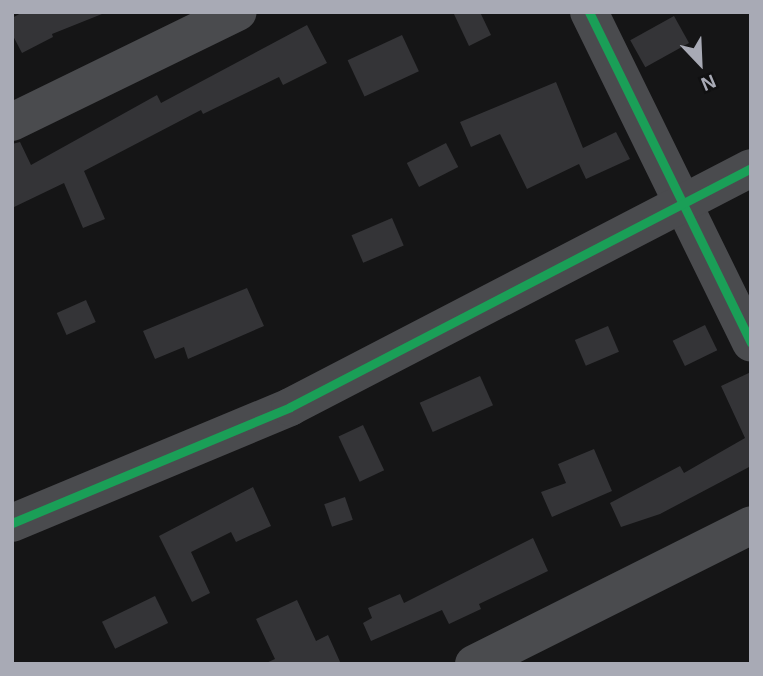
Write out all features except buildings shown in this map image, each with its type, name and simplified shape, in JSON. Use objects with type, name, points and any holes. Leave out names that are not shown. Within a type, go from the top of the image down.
[{"type":"street","points":[[12,122],[238,12]]},
{"type":"street","points":[[589,12],[751,342]]},
{"type":"street","points":[[12,523],[290,407],[751,168]]},
{"type":"street","points":[[474,664],[751,525]]},
{"type":"cycle path","points":[[589,12],[751,342]]},
{"type":"cycle path","points":[[12,523],[290,407],[751,168]]}]
